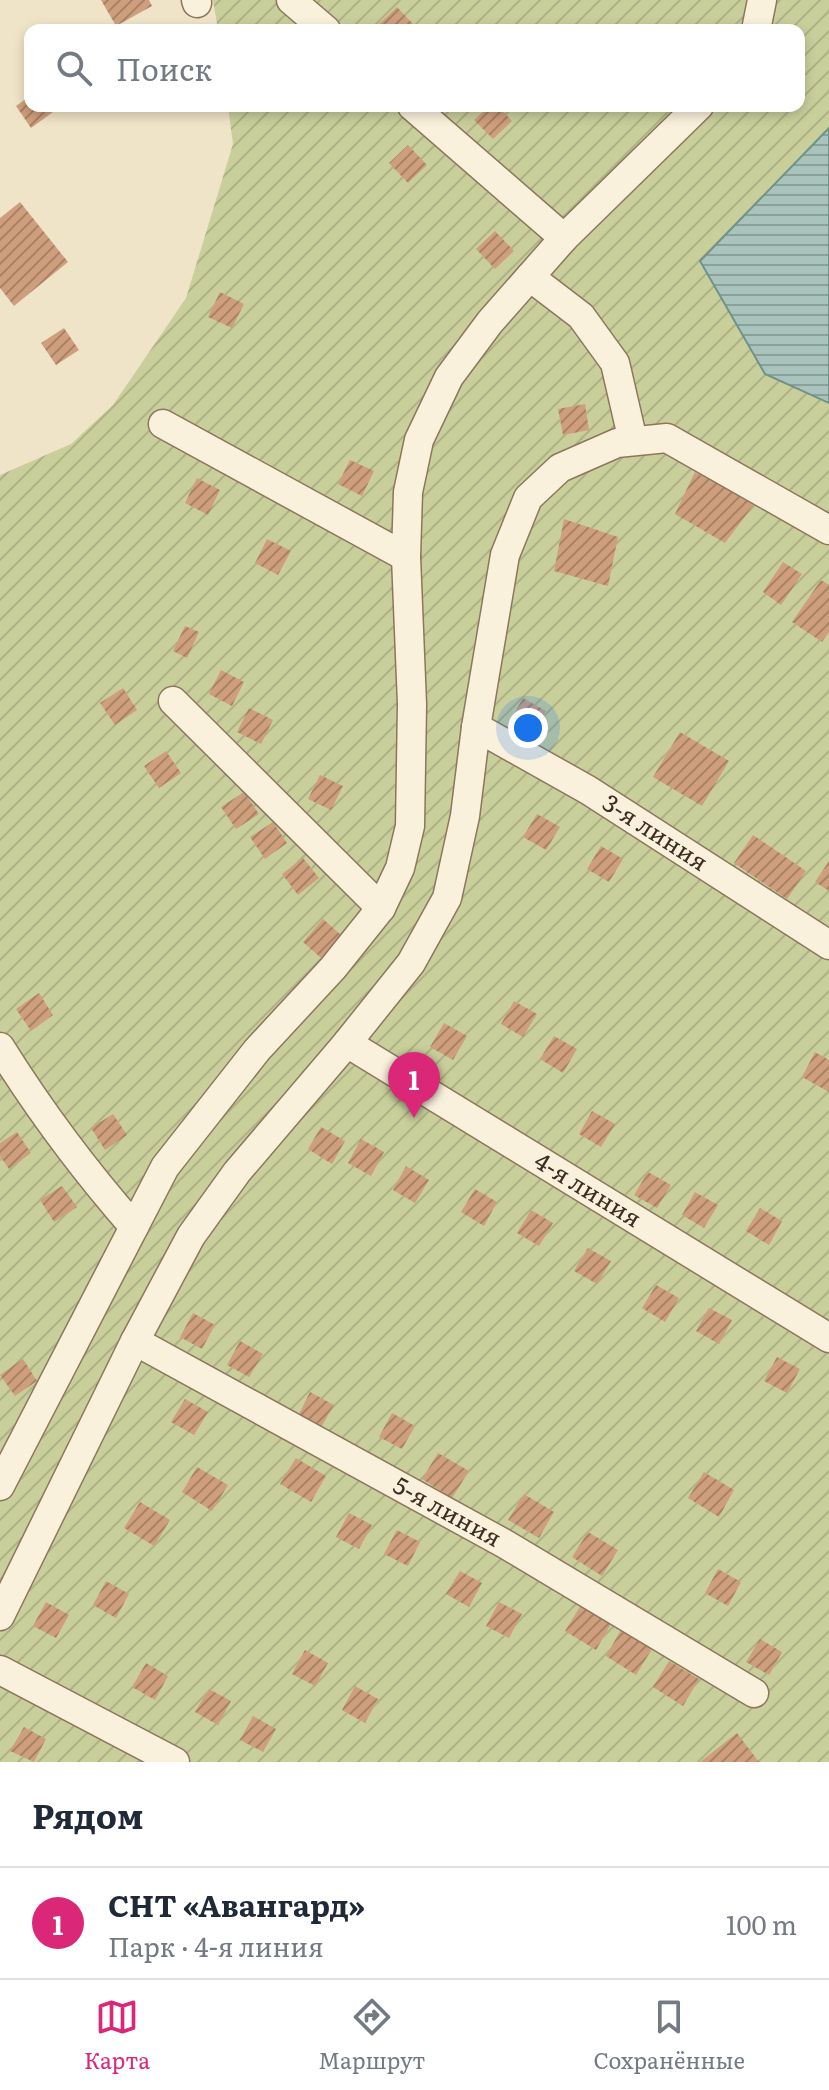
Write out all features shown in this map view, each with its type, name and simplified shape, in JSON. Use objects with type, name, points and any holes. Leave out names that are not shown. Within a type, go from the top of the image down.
[{"type":"street","points":[[291,0],[319,24]]},
{"type":"street","points":[[757,24],[762,0]]},
{"type":"street","points":[[419,112],[564,238]]},
{"type":"street","points":[[0,1486],[165,1167],[257,1050],[333,968],[381,908],[400,868],[410,826],[412,704],[406,557],[408,492],[419,440],[449,377],[490,322],[564,238],[693,112]]},
{"type":"street","points":[[530,277],[581,316],[615,363],[633,441]]},
{"type":"street","points":[[163,424],[406,557]]},
{"type":"street","points":[[0,1616],[135,1341],[191,1236],[237,1172],[411,963],[447,898],[465,816],[476,727],[505,555],[528,498],[560,468],[617,443],[667,438],[829,530]]},
{"type":"street","points":[[173,701],[381,908]]},
{"type":"street","name":"3-я линия","points":[[476,727],[588,790],[829,945]]},
{"type":"street","name":"4-я линия","points":[[347,1043],[829,1338]]},
{"type":"street","points":[[0,1047],[42,1114],[91,1179],[134,1227]]},
{"type":"street","name":"5-я линия","points":[[135,1341],[505,1544],[754,1693]]},
{"type":"street","points":[[0,1670],[175,1762]]},
{"type":"green space","points":[[213,0],[829,0],[829,1762],[0,1762],[0,475],[71,444],[113,405],[186,298],[233,144],[229,112],[805,112],[805,24],[217,24]]},
{"type":"water","points":[[829,128],[829,403],[765,374],[700,261]]},
{"type":"building","points":[[101,0],[149,0],[152,6],[115,24]]},
{"type":"building","points":[[397,7],[413,24],[379,24]]},
{"type":"building","points":[[24,100],[24,112],[53,112],[31,128],[16,106]]},
{"type":"building","points":[[483,112],[504,112],[512,121],[493,139],[474,120]]},
{"type":"building","points":[[408,145],[427,165],[408,183],[389,163]]},
{"type":"building","points":[[20,202],[68,262],[14,306],[0,288],[0,218]]},
{"type":"building","points":[[495,231],[514,251],[495,269],[476,249]]},
{"type":"building","points":[[220,292],[244,304],[232,328],[208,317]]},
{"type":"building","points":[[64,328],[79,350],[56,365],[41,343]]},
{"type":"building","points":[[585,404],[589,430],[563,435],[558,409]]},
{"type":"building","points":[[350,460],[374,471],[362,496],[338,484]]},
{"type":"building","points":[[695,472],[755,503],[725,543],[675,514]]},
{"type":"building","points":[[197,478],[220,490],[208,515],[185,503]]},
{"type":"building","points":[[564,519],[618,537],[608,586],[554,571]]},
{"type":"building","points":[[267,539],[291,551],[278,575],[255,563]]},
{"type":"building","points":[[783,562],[802,574],[781,605],[763,592]]},
{"type":"building","points":[[821,580],[829,585],[829,632],[822,642],[792,622]]},
{"type":"building","points":[[185,626],[199,632],[187,658],[173,651]]},
{"type":"building","points":[[221,670],[244,682],[232,706],[209,694]]},
{"type":"building","points":[[123,688],[137,710],[115,725],[100,703]]},
{"type":"building","points":[[523,698],[546,711],[532,734],[510,721]]},
{"type":"building","points":[[249,708],[273,720],[261,744],[237,732]]},
{"type":"building","points":[[680,732],[729,761],[702,806],[653,777]]},
{"type":"building","points":[[166,751],[181,773],[159,788],[144,766]]},
{"type":"building","points":[[320,775],[343,786],[331,810],[308,799]]},
{"type":"building","points":[[244,792],[259,814],[236,829],[221,807]]},
{"type":"building","points":[[537,814],[560,827],[546,850],[523,837]]},
{"type":"building","points":[[273,822],[287,843],[265,859],[250,837]]},
{"type":"building","points":[[753,835],[806,871],[787,899],[734,863]]},
{"type":"building","points":[[601,846],[623,859],[609,882],[587,869]]},
{"type":"building","points":[[303,858],[319,878],[298,895],[282,874]]},
{"type":"building","points":[[829,861],[829,891],[815,882]]},
{"type":"building","points":[[323,919],[341,935],[321,958],[303,942]]},
{"type":"building","points":[[39,993],[53,1015],[31,1031],[16,1009]]},
{"type":"building","points":[[514,1001],[537,1014],[523,1037],[501,1024]]},
{"type":"building","points":[[444,1023],[467,1036],[453,1060],[430,1047]]},
{"type":"building","points":[[554,1036],[577,1049],[563,1073],[540,1059]]},
{"type":"building","points":[[815,1052],[829,1060],[829,1092],[802,1077]]},
{"type":"building","points":[[592,1111],[615,1124],[601,1147],[579,1134]]},
{"type":"building","points":[[113,1114],[127,1135],[105,1150],[91,1128]]},
{"type":"building","points":[[321,1127],[345,1141],[332,1164],[308,1149]]},
{"type":"building","points":[[17,1132],[31,1153],[9,1169],[0,1156],[0,1143]]},
{"type":"building","points":[[361,1139],[384,1152],[371,1176],[348,1163]]},
{"type":"building","points":[[406,1166],[429,1180],[415,1203],[393,1190]]},
{"type":"building","points":[[648,1172],[671,1185],[657,1208],[634,1195]]},
{"type":"building","points":[[62,1186],[77,1207],[54,1222],[40,1200]]},
{"type":"building","points":[[475,1189],[497,1202],[484,1226],[461,1212]]},
{"type":"building","points":[[695,1192],[718,1205],[704,1228],[682,1215]]},
{"type":"building","points":[[760,1208],[782,1221],[769,1245],[746,1231]]},
{"type":"building","points":[[531,1210],[553,1223],[539,1246],[517,1233]]},
{"type":"building","points":[[588,1248],[611,1261],[597,1284],[574,1271]]},
{"type":"building","points":[[656,1285],[679,1298],[665,1322],[642,1308]]},
{"type":"building","points":[[709,1308],[732,1320],[719,1344],[696,1331]]},
{"type":"building","points":[[193,1313],[215,1325],[202,1349],[180,1337]]},
{"type":"building","points":[[240,1341],[263,1354],[249,1377],[227,1365]]},
{"type":"building","points":[[777,1357],[800,1369],[787,1393],[764,1381]]},
{"type":"building","points":[[23,1359],[37,1381],[15,1396],[0,1375]]},
{"type":"building","points":[[310,1392],[334,1405],[320,1429],[298,1416]]},
{"type":"building","points":[[185,1399],[208,1412],[194,1435],[171,1422]]},
{"type":"building","points":[[392,1413],[415,1426],[402,1449],[379,1437]]},
{"type":"building","points":[[438,1453],[469,1471],[452,1498],[422,1479]]},
{"type":"building","points":[[296,1458],[326,1476],[311,1502],[280,1484]]},
{"type":"building","points":[[197,1467],[228,1485],[212,1511],[182,1492]]},
{"type":"building","points":[[704,1472],[734,1490],[719,1517],[688,1498]]},
{"type":"building","points":[[524,1494],[554,1512],[539,1538],[508,1520]]},
{"type":"building","points":[[140,1502],[170,1520],[154,1546],[124,1528]]},
{"type":"building","points":[[349,1513],[372,1525],[359,1549],[336,1537]]},
{"type":"building","points":[[397,1530],[420,1542],[408,1566],[384,1554]]},
{"type":"building","points":[[588,1532],[618,1550],[602,1576],[572,1557]]},
{"type":"building","points":[[718,1569],[741,1582],[728,1606],[705,1593]]},
{"type":"building","points":[[460,1571],[482,1583],[469,1607],[446,1594]]},
{"type":"building","points":[[106,1581],[129,1594],[116,1618],[93,1605]]},
{"type":"building","points":[[46,1602],[69,1615],[56,1638],[33,1626]]},
{"type":"building","points":[[499,1602],[522,1614],[509,1638],[486,1626]]},
{"type":"building","points":[[581,1605],[611,1624],[596,1650],[565,1631]]},
{"type":"building","points":[[621,1630],[652,1649],[636,1675],[606,1656]]},
{"type":"building","points":[[760,1639],[782,1652],[769,1675],[746,1662]]},
{"type":"building","points":[[305,1650],[328,1663],[315,1686],[292,1674]]},
{"type":"building","points":[[669,1661],[699,1679],[683,1706],[653,1687]]},
{"type":"building","points":[[146,1663],[168,1676],[155,1700],[132,1687]]},
{"type":"building","points":[[355,1686],[378,1699],[365,1723],[342,1710]]},
{"type":"building","points":[[209,1689],[231,1701],[218,1725],[195,1712]]},
{"type":"building","points":[[253,1716],[276,1729],[263,1752],[240,1740]]},
{"type":"building","points":[[24,1727],[46,1739],[34,1762],[10,1751]]},
{"type":"building","points":[[737,1733],[759,1762],[700,1762]]},
{"type":"place","name":"СНТ «Авангард»","points":[[414,1118]]}]
